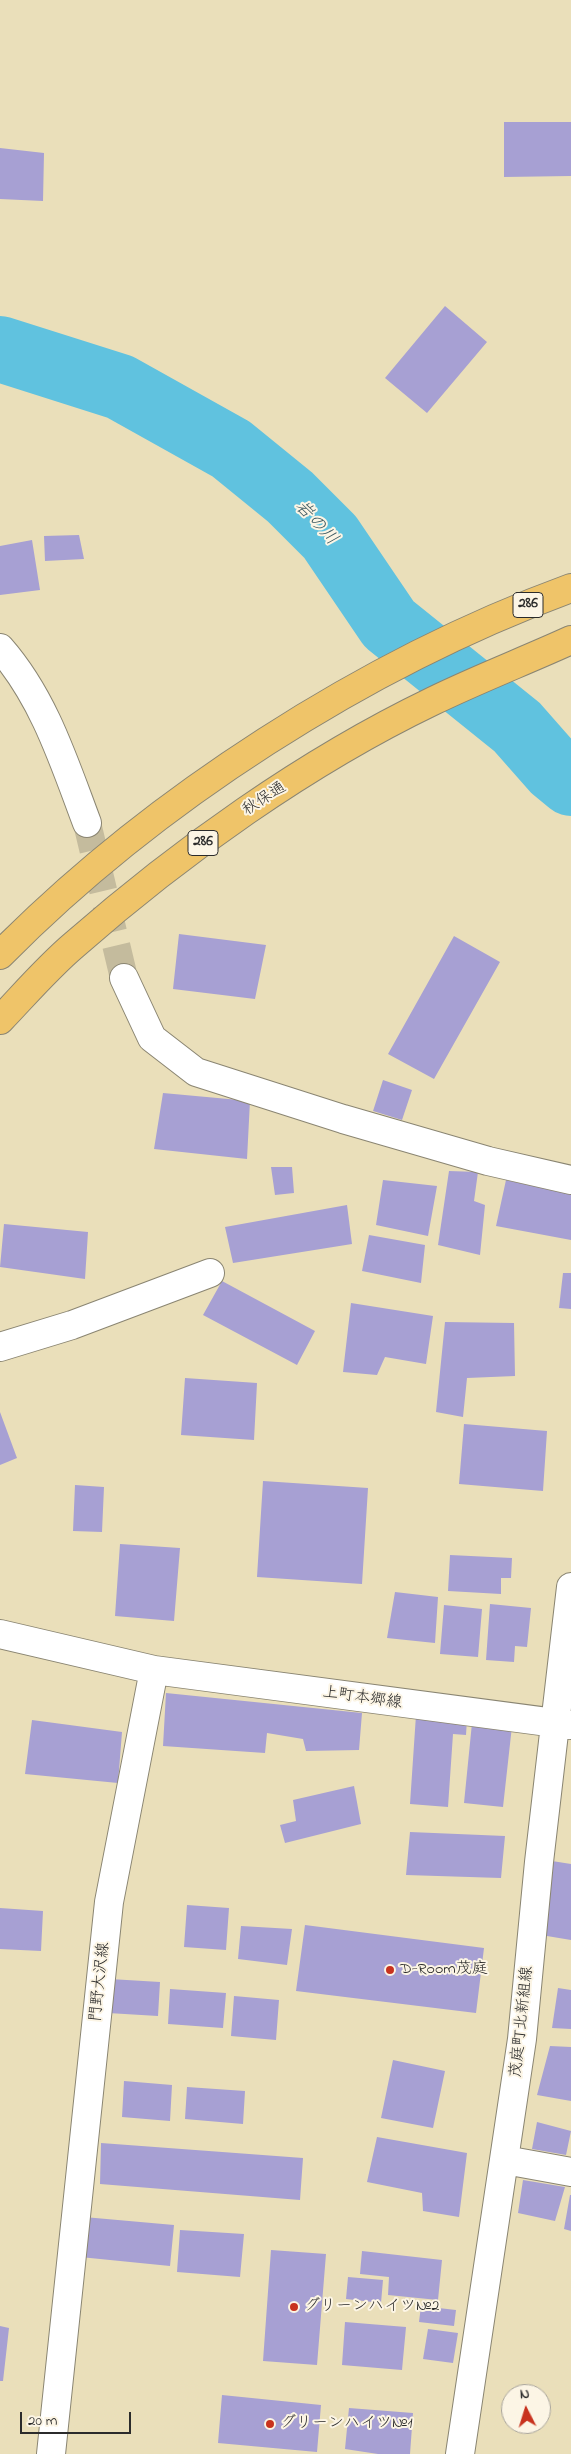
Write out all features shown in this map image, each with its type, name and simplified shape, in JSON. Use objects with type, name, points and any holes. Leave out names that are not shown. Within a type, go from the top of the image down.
[{"type":"highway","name":"286","points":[[0,955],[43,911],[150,823],[234,763],[402,662],[485,624],[571,588]]},
{"type":"highway","name":"秋保通","points":[[0,1020],[73,946],[159,874],[236,819],[330,757],[432,702],[571,640]]},
{"type":"street","points":[[0,648],[17,667],[53,731],[87,823]]},
{"type":"street","points":[[124,978],[152,1038],[196,1072],[343,1119],[479,1158],[571,1180]]},
{"type":"street","points":[[0,1347],[72,1325],[210,1273]]},
{"type":"street","name":"茂庭町北新組線","points":[[460,2454],[522,2039],[539,1862],[563,1725],[571,1588]]},
{"type":"street","points":[[0,1634],[154,1670]]},
{"type":"street","name":"上町本郷線","points":[[154,1670],[563,1725]]},
{"type":"street","name":"門野大沢線","points":[[51,2454],[109,1902],[154,1670]]},
{"type":"street","points":[[505,2160],[571,2172]]},
{"type":"building","points":[[504,122],[571,122],[571,176],[504,177]]},
{"type":"building","points":[[0,148],[44,153],[43,201],[0,199]]},
{"type":"building","points":[[445,306],[487,342],[427,413],[385,378]]},
{"type":"building","points":[[79,535],[84,559],[45,561],[44,536]]},
{"type":"building","points":[[32,540],[40,590],[0,595],[0,546]]},
{"type":"building","points":[[179,934],[266,945],[255,999],[173,989]]},
{"type":"building","points":[[454,936],[500,962],[434,1079],[388,1054]]},
{"type":"building","points":[[383,1080],[412,1090],[402,1120],[373,1111]]},
{"type":"building","points":[[163,1093],[250,1101],[247,1159],[154,1149]]},
{"type":"building","points":[[271,1167],[292,1167],[294,1193],[275,1195]]},
{"type":"building","points":[[449,1171],[478,1172],[474,1201],[485,1205],[480,1255],[438,1245]]},
{"type":"building","points":[[383,1180],[437,1186],[428,1236],[376,1225]]},
{"type":"building","points":[[506,1180],[571,1194],[571,1240],[496,1226]]},
{"type":"building","points":[[347,1205],[352,1244],[233,1263],[225,1227]]},
{"type":"building","points":[[4,1224],[88,1232],[85,1279],[0,1267]]},
{"type":"building","points":[[369,1235],[425,1245],[421,1283],[362,1271]]},
{"type":"building","points":[[563,1273],[571,1273],[571,1309],[559,1308]]},
{"type":"building","points":[[222,1281],[315,1331],[297,1365],[203,1315]]},
{"type":"building","points":[[351,1303],[433,1316],[426,1364],[385,1357],[377,1375],[343,1372]]},
{"type":"building","points":[[445,1322],[514,1323],[515,1376],[467,1378],[463,1417],[436,1412]]},
{"type":"building","points":[[185,1378],[257,1383],[254,1440],[181,1435]]},
{"type":"building","points":[[0,1412],[17,1458],[0,1465]]},
{"type":"building","points":[[464,1424],[547,1431],[543,1491],[459,1484]]},
{"type":"building","points":[[263,1481],[368,1488],[362,1584],[257,1577]]},
{"type":"building","points":[[75,1485],[104,1487],[102,1532],[73,1531]]},
{"type":"building","points":[[120,1544],[180,1548],[174,1621],[115,1616]]},
{"type":"building","points":[[450,1555],[512,1558],[511,1578],[501,1578],[501,1594],[448,1591]]},
{"type":"building","points":[[395,1592],[438,1597],[435,1643],[387,1638]]},
{"type":"building","points":[[490,1604],[531,1608],[527,1647],[515,1646],[514,1662],[486,1660]]},
{"type":"building","points":[[444,1605],[482,1609],[478,1657],[440,1654]]},
{"type":"building","points":[[166,1693],[362,1713],[359,1750],[306,1751],[303,1739],[267,1733],[265,1753],[163,1746]]},
{"type":"building","points":[[416,1715],[467,1719],[466,1735],[453,1734],[448,1807],[410,1804]]},
{"type":"building","points":[[32,1720],[122,1732],[118,1783],[25,1774]]},
{"type":"building","points":[[472,1723],[512,1726],[503,1807],[464,1803]]},
{"type":"building","points":[[354,1786],[361,1824],[285,1843],[280,1825],[296,1821],[293,1800]]},
{"type":"building","points":[[410,1832],[505,1836],[501,1878],[406,1875]]},
{"type":"building","points":[[552,1861],[571,1864],[571,1940],[541,1935]]},
{"type":"building","points":[[187,1905],[229,1908],[226,1950],[184,1947]]},
{"type":"building","points":[[0,1908],[43,1911],[41,1951],[0,1949]]},
{"type":"building","name":"D-Room茂庭","points":[[305,1925],[484,1948],[476,2013],[296,1991]]},
{"type":"building","points":[[241,1926],[292,1929],[287,1965],[238,1959]]},
{"type":"building","points":[[110,1979],[160,1982],[158,2016],[108,2013]]},
{"type":"building","points":[[558,1988],[571,1990],[571,2029],[552,2028]]},
{"type":"building","points":[[170,1989],[226,1993],[223,2028],[168,2024]]},
{"type":"building","points":[[234,1996],[279,2000],[276,2040],[231,2036]]},
{"type":"building","points":[[550,2046],[571,2047],[571,2101],[537,2095]]},
{"type":"building","points":[[393,2060],[445,2071],[433,2128],[381,2118]]},
{"type":"building","points":[[124,2081],[172,2085],[170,2121],[122,2117]]},
{"type":"building","points":[[187,2087],[245,2091],[243,2124],[185,2119]]},
{"type":"building","points":[[537,2122],[571,2131],[566,2155],[532,2149]]},
{"type":"building","points":[[377,2137],[467,2153],[459,2217],[423,2211],[422,2193],[367,2182]]},
{"type":"building","points":[[101,2143],[303,2158],[300,2200],[100,2184]]},
{"type":"building","points":[[523,2180],[565,2187],[555,2221],[518,2213]]},
{"type":"building","points":[[571,2195],[571,2231],[564,2229]]},
{"type":"building","points":[[84,2217],[174,2225],[170,2266],[80,2257]]},
{"type":"building","points":[[180,2230],[244,2234],[240,2277],[177,2272]]},
{"type":"building","name":"グリーンハイツ№2","points":[[271,2250],[326,2254],[317,2365],[263,2361]]},
{"type":"building","points":[[362,2251],[442,2260],[438,2300],[388,2295],[389,2277],[360,2274]]},
{"type":"building","points":[[348,2277],[383,2280],[381,2303],[346,2299]]},
{"type":"building","points":[[421,2306],[456,2310],[454,2326],[419,2322]]},
{"type":"building","points":[[345,2322],[406,2327],[402,2370],[342,2365]]},
{"type":"building","points":[[0,2326],[9,2328],[3,2381],[0,2381]]},
{"type":"building","points":[[428,2329],[458,2333],[453,2363],[423,2359]]},
{"type":"building","name":"グリーンハイツ№1","points":[[222,2395],[321,2405],[317,2452],[218,2443]]},
{"type":"building","points":[[349,2408],[413,2413],[410,2454],[378,2454],[345,2449]]},
{"type":"waterway","name":"岩の川","points":[[0,349],[120,387],[231,449],[290,497],[330,537],[389,624],[517,727],[554,769],[571,783]]},
{"type":"tunnel","points":[[87,823],[124,978]]},
{"type":"place","name":"D-Room茂庭","points":[[390,1970]]},
{"type":"place","name":"グリーンハイツ№2","points":[[294,2307]]},
{"type":"place","name":"グリーンハイツ№1","points":[[270,2424]]}]
